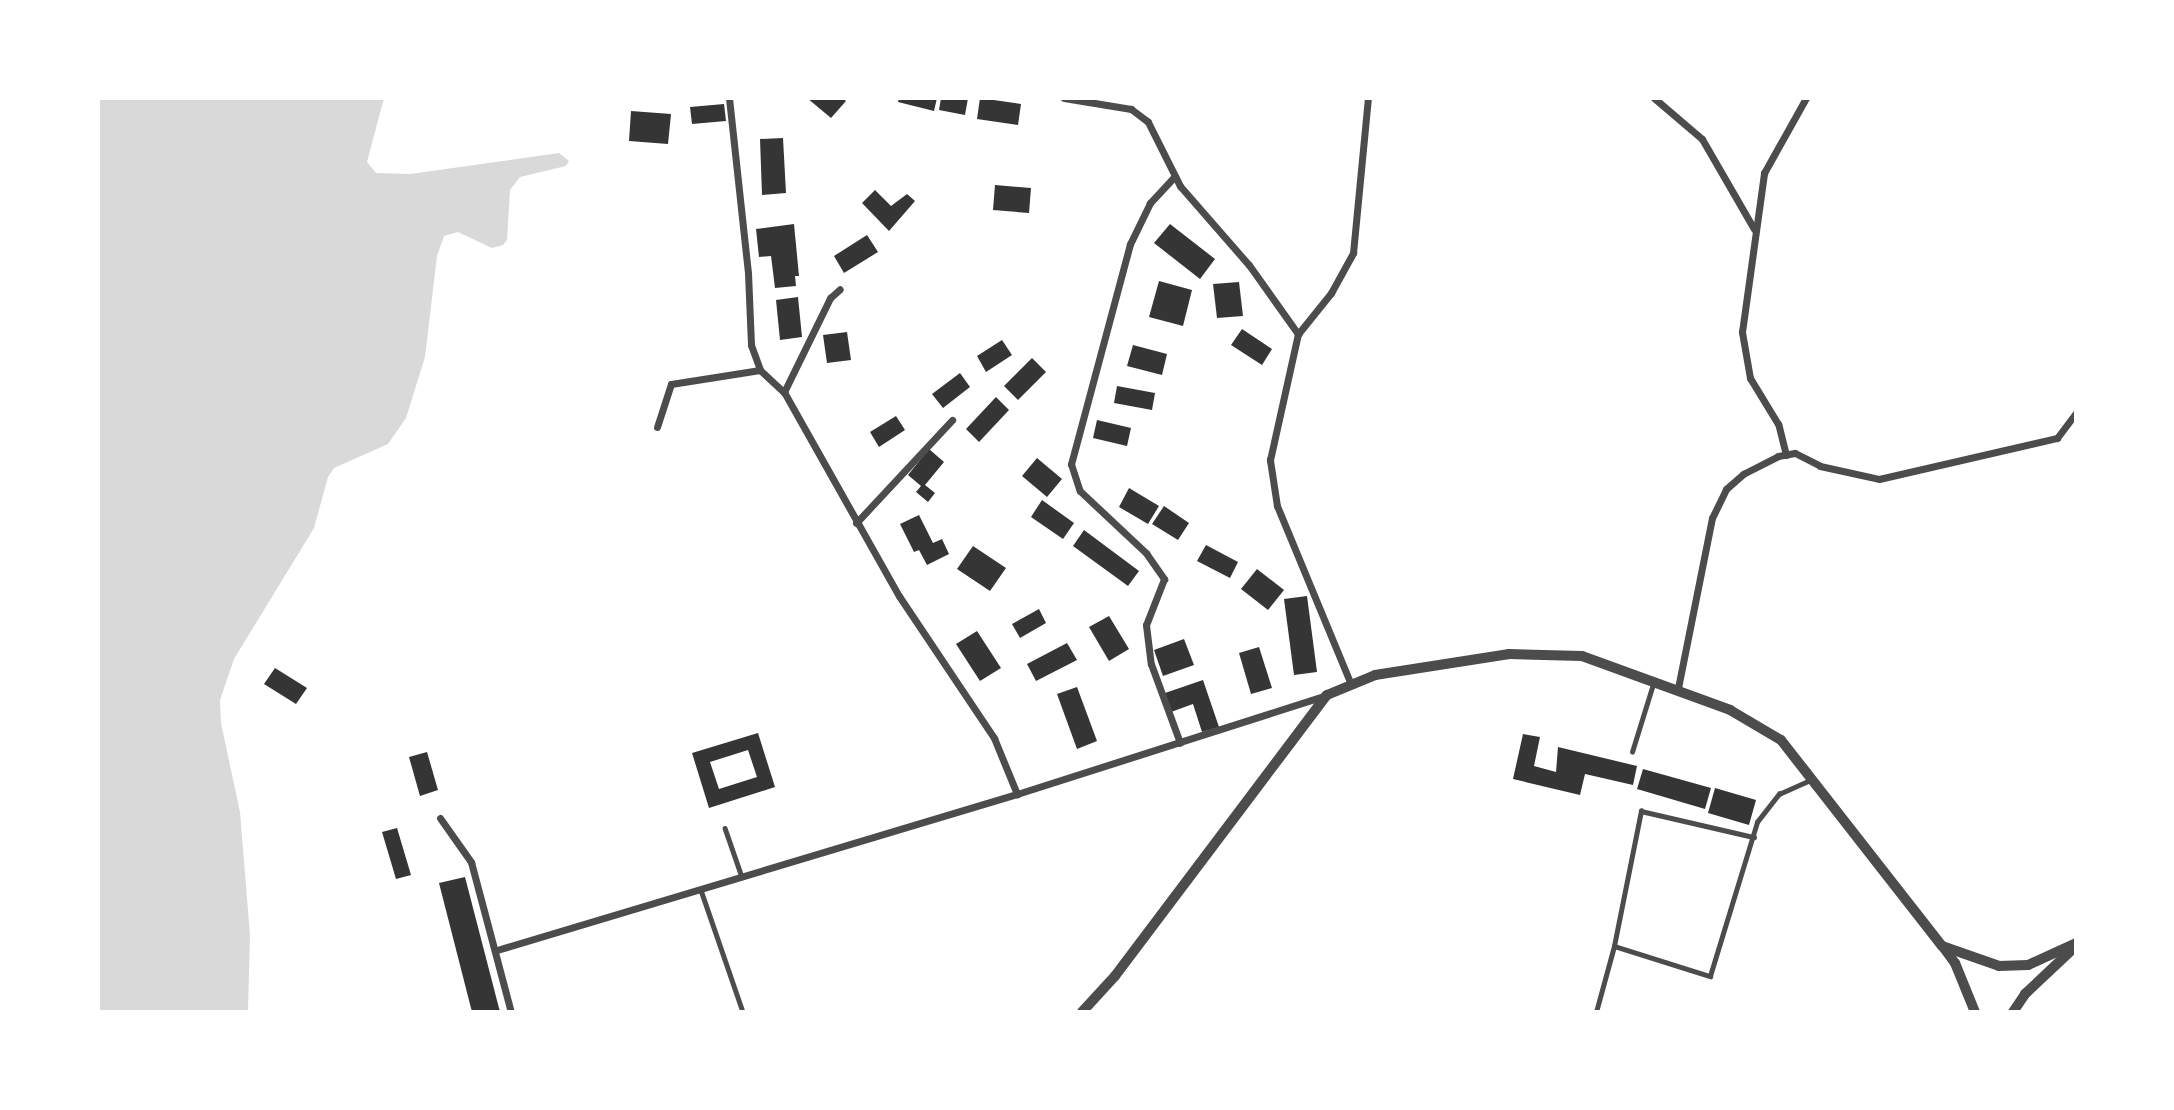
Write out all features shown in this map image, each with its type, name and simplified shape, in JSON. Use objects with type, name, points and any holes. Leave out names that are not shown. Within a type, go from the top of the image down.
[{"type":"street","points":[[729,98],[748,273],[751,345],[760,370],[784,392],[856,523],[994,738],[1017,794]]},
{"type":"street","points":[[1064,98],[1131,109],[1148,122],[1175,176],[1249,265],[1298,334]]},
{"type":"street","points":[[1350,682],[1278,506],[1270,460],[1298,334],[1331,293],[1353,253],[1368,98]]},
{"type":"street","points":[[1654,98],[1702,139],[1754,230]]},
{"type":"street","points":[[1786,455],[1778,424],[1750,378],[1742,332],[1754,230],[1768,161],[1806,98]]},
{"type":"street","points":[[1175,176],[1150,203],[1130,244],[1071,464],[1080,491],[1146,553],[1164,579],[1146,625],[1151,664],[1180,743]]},
{"type":"street","points":[[784,392],[830,299],[840,289]]},
{"type":"street","points":[[657,426],[671,384],[760,370]]},
{"type":"street","points":[[1678,688],[1712,519],[1726,489],[1743,474],[1795,453],[1820,466],[1879,480],[2056,438],[2076,413]]},
{"type":"street","points":[[856,523],[952,420]]},
{"type":"street","points":[[497,950],[743,878],[1180,743],[1327,695],[1350,682],[1439,662],[1508,654],[1582,656],[1678,688],[1730,710],[1781,740],[1955,963],[1975,1012]]},
{"type":"street","points":[[1082,1012],[1115,976],[1327,695]]},
{"type":"street","points":[[439,818],[471,862],[512,1012]]},
{"type":"street","points":[[1942,946],[1969,959],[1999,966],[2028,965],[2076,945]]},
{"type":"street","points":[[2013,1012],[2025,994],[2076,945]]},
{"type":"lane","points":[[1632,752],[1653,680]]},
{"type":"lane","points":[[1614,946],[1710,976],[1758,822],[1779,794],[1812,780]]},
{"type":"lane","points":[[1596,1012],[1614,946],[1640,811],[1754,837]]},
{"type":"lane","points":[[726,828],[743,878]]},
{"type":"lane","points":[[701,890],[743,1012]]},
{"type":"shaded area","points":[[98,98],[384,98],[367,162],[376,173],[410,174],[559,153],[569,161],[566,166],[520,177],[510,190],[507,240],[503,245],[492,248],[458,232],[444,236],[437,256],[425,357],[406,418],[388,444],[334,468],[328,477],[314,528],[234,659],[220,700],[221,723],[240,812],[250,935],[248,1012],[98,1012]]},
{"type":"building","points":[[807,98],[842,98],[846,101],[831,118]]},
{"type":"building","points":[[899,98],[937,98],[934,111],[898,102]]},
{"type":"building","points":[[941,98],[968,98],[965,115],[939,110]]},
{"type":"building","points":[[980,98],[1021,104],[1018,125],[977,119]]},
{"type":"building","points":[[724,104],[726,121],[692,124],[690,107]]},
{"type":"building","points":[[631,111],[671,114],[668,144],[629,141]]},
{"type":"building","points":[[783,138],[786,193],[762,195],[760,139]]},
{"type":"building","points":[[995,185],[1031,188],[1029,213],[993,210]]},
{"type":"building","points":[[875,190],[891,206],[907,194],[915,201],[889,231],[862,203]]},
{"type":"building","points":[[794,224],[799,276],[795,276],[796,286],[775,288],[771,256],[759,257],[756,229]]},
{"type":"building","points":[[1170,224],[1215,259],[1200,279],[1154,243]]},
{"type":"building","points":[[867,235],[878,252],[844,273],[834,256]]},
{"type":"building","points":[[1159,281],[1192,290],[1183,326],[1149,317]]},
{"type":"building","points":[[1239,282],[1243,316],[1217,318],[1213,284]]},
{"type":"building","points":[[798,297],[802,337],[780,340],[776,300]]},
{"type":"building","points":[[1242,329],[1272,349],[1262,365],[1231,345]]},
{"type":"building","points":[[847,332],[851,360],[827,363],[823,335]]},
{"type":"building","points":[[1002,340],[1012,355],[986,372],[977,356]]},
{"type":"building","points":[[1133,345],[1167,354],[1162,375],[1127,366]]},
{"type":"building","points":[[1032,358],[1046,372],[1018,400],[1004,386]]},
{"type":"building","points":[[960,373],[970,387],[943,408],[932,394]]},
{"type":"building","points":[[1117,386],[1155,393],[1152,410],[1114,403]]},
{"type":"building","points":[[996,397],[1009,410],[979,442],[966,429]]},
{"type":"building","points":[[896,416],[905,430],[879,447],[870,432]]},
{"type":"building","points":[[1097,420],[1131,428],[1127,446],[1093,438]]},
{"type":"building","points":[[929,449],[944,462],[925,485],[935,493],[928,502],[916,492],[921,486],[908,475]]},
{"type":"building","points":[[1037,458],[1062,479],[1047,497],[1022,476]]},
{"type":"building","points":[[1129,488],[1159,506],[1148,524],[1119,507]]},
{"type":"building","points":[[1042,500],[1074,523],[1063,539],[1031,517]]},
{"type":"building","points":[[1164,506],[1189,523],[1178,540],[1152,524]]},
{"type":"building","points":[[919,515],[933,543],[942,539],[949,554],[927,565],[919,550],[914,552],[900,524]]},
{"type":"building","points":[[1084,530],[1139,571],[1128,586],[1073,546]]},
{"type":"building","points":[[1206,545],[1238,562],[1230,578],[1197,561]]},
{"type":"building","points":[[973,546],[1006,568],[990,591],[957,569]]},
{"type":"building","points":[[1257,569],[1284,590],[1268,610],[1241,589]]},
{"type":"building","points":[[1307,596],[1317,672],[1294,675],[1284,599]]},
{"type":"building","points":[[1039,609],[1046,623],[1020,638],[1012,624]]},
{"type":"building","points":[[1109,616],[1129,649],[1109,661],[1089,627]]},
{"type":"building","points":[[977,631],[1001,668],[980,681],[956,644]]},
{"type":"building","points":[[1184,639],[1194,665],[1163,676],[1154,650]]},
{"type":"building","points":[[1067,643],[1077,660],[1036,681],[1027,664]]},
{"type":"building","points":[[1259,647],[1272,688],[1251,694],[1239,653]]},
{"type":"building","points":[[275,668],[307,688],[296,704],[264,684]]},
{"type":"building","points":[[1203,680],[1219,727],[1202,732],[1193,704],[1171,712],[1165,693]]},
{"type":"building","points":[[1077,687],[1097,741],[1077,749],[1057,694]]},
{"type":"building","points":[[758,733],[775,787],[709,808],[692,753]],"holes":[[[748,750],[757,777],[719,789],[710,762]]]},
{"type":"building","points":[[1523,734],[1540,737],[1534,766],[1556,772],[1558,747],[1637,766],[1633,785],[1585,774],[1580,795],[1513,779]]},
{"type":"building","points":[[427,752],[438,790],[420,796],[409,757]]},
{"type":"building","points":[[1643,769],[1711,788],[1705,809],[1637,789]]},
{"type":"building","points":[[1715,788],[1756,800],[1749,825],[1708,813]]},
{"type":"building","points":[[397,828],[411,875],[396,879],[382,832]]},
{"type":"building","points":[[465,877],[500,1012],[472,1012],[439,883]]}]
